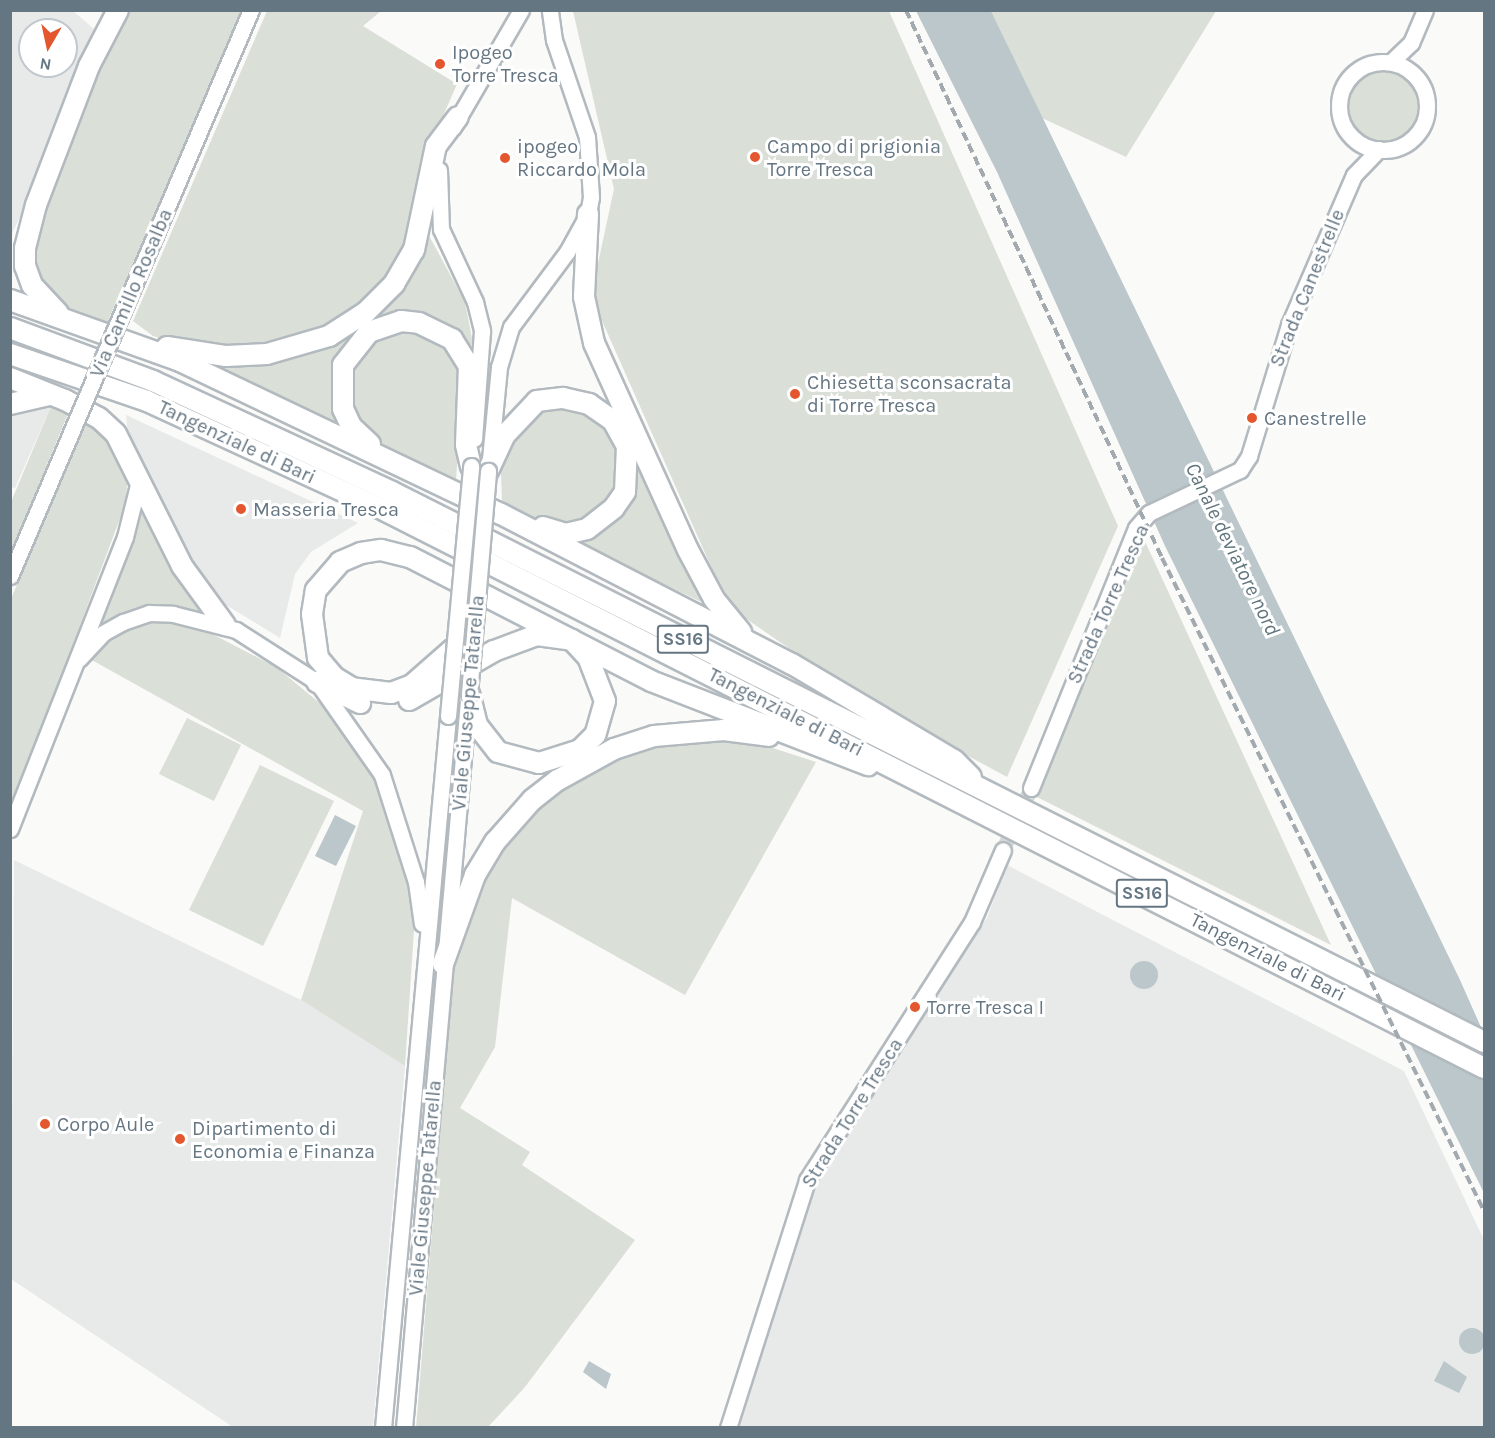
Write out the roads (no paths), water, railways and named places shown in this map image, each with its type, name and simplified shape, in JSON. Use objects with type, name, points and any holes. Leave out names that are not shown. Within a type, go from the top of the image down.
[{"type":"highway","points":[[62,316],[33,285],[25,266],[36,205],[89,66],[118,10]]},
{"type":"highway","points":[[131,341],[247,356],[311,343],[352,323],[394,284],[414,250],[426,210],[436,146],[458,117]]},
{"type":"highway","points":[[10,245],[36,205]]},
{"type":"highway","points":[[588,213],[584,297],[594,343],[704,580],[752,642]]},
{"type":"highway","points":[[10,300],[131,341],[405,466],[501,514],[752,642],[954,760],[986,791]]},
{"type":"highway","points":[[405,466],[363,440],[351,426],[339,394],[343,365],[359,341],[383,325],[400,321],[437,329],[452,339],[465,359],[471,384],[466,445],[480,468],[504,436],[537,401],[563,398],[589,404],[613,421],[627,446],[625,492],[603,521],[566,534],[501,514]]},
{"type":"highway","name":"Tangenziale di Bari","points":[[10,328],[153,381],[392,492],[1485,1042]]},
{"type":"highway","name":"Tangenziale di Bari","points":[[10,354],[147,400],[386,511],[921,780],[1485,1068]]},
{"type":"highway","points":[[10,378],[52,394],[99,418],[116,434],[182,566],[225,626]]},
{"type":"highway","points":[[10,404],[52,394]]},
{"type":"highway","name":"SS16","points":[[453,649],[412,685],[391,693],[352,688],[334,677],[318,657],[312,614],[316,590],[340,562],[381,550],[410,558],[651,681],[814,746],[921,780]]},
{"type":"highway","points":[[317,682],[350,700],[394,705],[514,641],[537,635],[572,640],[588,657],[605,701],[595,735],[579,750],[539,763],[498,752],[477,725],[469,694]]},
{"type":"highway","points":[[443,964],[475,875],[495,842],[532,801],[584,764],[654,736],[691,731],[743,732],[814,746]]},
{"type":"highway","points":[[1425,1038],[1460,1070],[1485,1083]]},
{"type":"main road","name":"Via Camillo Rosalba","points":[[10,576],[251,10]]},
{"type":"main road","name":"Viale Giuseppe Tatarella","points":[[404,1428],[443,964],[469,694],[480,468],[482,331],[437,212],[441,159],[458,117],[521,10]]},
{"type":"main road","name":"Viale Giuseppe Tatarella","points":[[383,1428],[453,649],[480,468],[499,368],[511,327],[567,252],[588,213],[592,175],[587,137],[554,40],[550,10]]},
{"type":"main road","points":[[1411,43],[1415,76],[1426,96],[1423,124],[1403,145],[1379,149],[1353,138],[1339,106],[1345,83],[1360,68],[1391,62],[1411,43],[1425,10]]},
{"type":"main road","points":[[1391,62],[1415,76]]},
{"type":"main road","name":"Strada Canestrelle","points":[[1353,138],[1354,175]]},
{"type":"main road","name":"Strada Canestrelle","points":[[1240,470],[1256,439],[1280,346],[1354,175],[1379,149]]},
{"type":"main road","name":"Strada Torre Tresca","points":[[1031,788],[1136,528],[1149,513],[1240,470]]},
{"type":"main road","points":[[10,829],[79,659],[125,537],[139,481]]},
{"type":"main road","points":[[79,659],[103,633],[149,614],[225,626],[317,682],[363,743],[393,803],[416,882],[426,949]]},
{"type":"main road","name":"Strada Torre Tresca","points":[[728,1428],[807,1180],[972,922],[1003,850]]},
{"type":"water","name":"Canale deviatore nord","points":[[916,11],[991,11],[1460,980],[1484,1034],[1484,1193],[1165,546],[997,172]]},
{"type":"water","points":[[335,815],[356,826],[336,866],[315,856]]},
{"type":"water","points":[[1144,961],[1154,965],[1158,975],[1154,985],[1144,989],[1134,985],[1130,975],[1134,965]]},
{"type":"water","points":[[1472,1328],[1481,1332],[1485,1341],[1481,1350],[1472,1354],[1463,1350],[1459,1341],[1463,1332]]},
{"type":"water","points":[[589,1361],[611,1374],[606,1389],[583,1372]]},
{"type":"water","points":[[1444,1361],[1467,1377],[1459,1393],[1434,1381]]},
{"type":"tunnel","points":[[1003,850],[1031,788]]},
{"type":"railway","points":[[906,10],[1162,558],[1484,1211]]},
{"type":"place","name":"Ipogeo Torre Tresca","points":[[440,64]]},
{"type":"place","name":"Campo di prigionia Torre Tresca","points":[[755,157]]},
{"type":"place","name":"ipogeo Riccardo Mola","points":[[505,158]]},
{"type":"place","name":"Chiesetta sconsacrata di Torre Tresca","points":[[795,394]]},
{"type":"place","name":"Canestrelle","points":[[1252,418]]},
{"type":"place","name":"Masseria Tresca","points":[[241,509]]},
{"type":"place","name":"Torre Tresca I","points":[[915,1007]]},
{"type":"place","name":"Corpo Aule","points":[[45,1124]]},
{"type":"place","name":"Dipartimento di Economia e Finanza","points":[[180,1139]]}]
